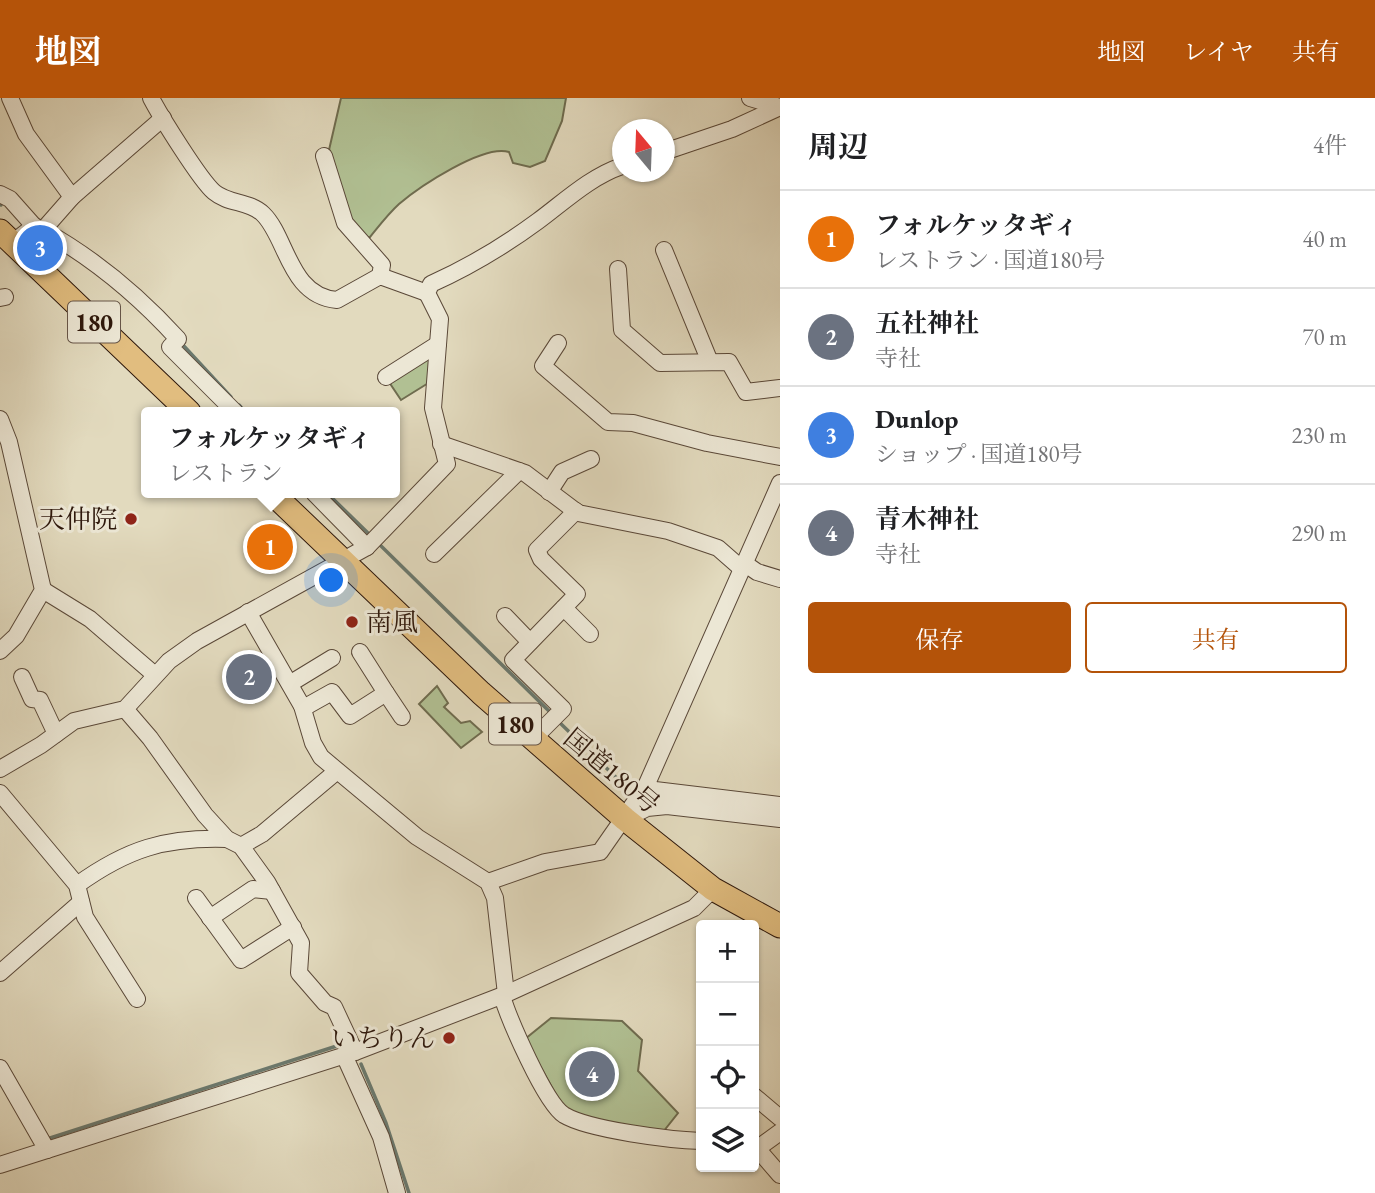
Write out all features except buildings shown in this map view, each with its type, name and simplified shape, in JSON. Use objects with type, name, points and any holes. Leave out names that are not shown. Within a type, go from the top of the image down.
[{"type":"highway","name":"180","points":[[6,237],[184,407]]},
{"type":"highway","name":"国道180号","points":[[277,498],[533,740],[625,819],[713,889],[780,926]]},
{"type":"street","points":[[10,98],[26,134],[72,197]]},
{"type":"street","points":[[0,769],[74,721],[125,709],[169,661],[197,641],[344,562],[373,542],[447,464],[433,408],[440,319],[427,293],[380,276],[337,300],[313,289],[296,274],[264,215],[214,192],[151,98]]},
{"type":"street","points":[[750,98],[774,104]]},
{"type":"street","points":[[675,148],[732,129],[774,104]]},
{"type":"street","points":[[6,237],[38,228],[163,118]]},
{"type":"street","points":[[324,156],[345,223],[382,265],[380,276]]},
{"type":"street","points":[[427,293],[431,284],[460,271],[506,244],[601,173],[612,169]]},
{"type":"street","points":[[0,194],[10,199],[38,228],[95,262],[156,315],[177,338],[170,347],[229,407]]},
{"type":"street","points":[[664,250],[710,362]]},
{"type":"street","points":[[618,269],[622,330],[660,363],[729,362],[747,393],[780,388]]},
{"type":"street","points":[[558,343],[543,366],[608,422],[634,423],[707,443],[780,457]]},
{"type":"street","points":[[386,377],[438,345]]},
{"type":"street","points":[[0,419],[9,442],[43,590],[16,636],[0,651]]},
{"type":"street","points":[[441,444],[519,471],[576,511],[668,531],[718,548],[743,566],[780,579]]},
{"type":"street","points":[[549,492],[562,472],[591,460]]},
{"type":"street","points":[[434,554],[519,471]]},
{"type":"street","points":[[488,881],[545,862],[600,852],[625,819],[642,792],[780,483]]},
{"type":"street","points":[[320,498],[373,542]]},
{"type":"street","points":[[533,740],[563,709],[513,660],[577,594],[541,559],[537,550],[576,511]]},
{"type":"street","points":[[43,590],[90,619],[155,675]]},
{"type":"street","points":[[564,608],[590,634]]},
{"type":"street","points":[[248,612],[291,683],[302,706],[313,743],[321,757],[417,837],[488,881],[495,898],[504,995],[509,1018],[536,1073],[561,1113],[585,1124],[696,1140]]},
{"type":"street","points":[[505,616],[530,642]]},
{"type":"street","points":[[360,652],[402,717]]},
{"type":"street","points":[[291,683],[332,658]]},
{"type":"street","points":[[22,677],[32,699],[40,700],[56,734]]},
{"type":"street","points":[[302,706],[307,706],[332,692],[349,716],[386,692]]},
{"type":"street","points":[[125,709],[205,815],[234,843],[272,891],[293,927],[303,949],[299,973],[325,1003],[334,1007],[381,1137],[397,1193]]},
{"type":"street","points":[[77,885],[104,865],[150,846],[192,838],[234,843],[262,834],[337,771]]},
{"type":"street","points":[[642,792],[655,790],[780,804]]},
{"type":"street","points":[[0,793],[77,885],[85,916],[137,999]]},
{"type":"street","points":[[625,819],[647,807],[667,806],[780,818]]},
{"type":"street","points":[[210,918],[254,889],[272,891]]},
{"type":"street","points":[[0,1165],[350,1054],[504,995],[694,908],[713,889]]},
{"type":"street","points":[[196,898],[241,960],[293,927]]},
{"type":"street","points":[[0,973],[81,902]]},
{"type":"street","points":[[0,1068],[47,1150]]},
{"type":"street","points":[[759,1100],[780,1118]]},
{"type":"street","points":[[759,1145],[780,1132]]},
{"type":"street","points":[[759,1150],[780,1175]]},
{"type":"green space","points":[[341,98],[566,98],[562,121],[545,161],[530,167],[513,163],[509,152],[498,151],[468,160],[408,197],[370,237],[362,238],[352,225],[329,150]]},
{"type":"green space","points":[[435,353],[430,382],[401,400],[389,382]]},
{"type":"green space","points":[[437,686],[448,703],[444,707],[461,723],[470,721],[482,732],[461,748],[419,704]]},
{"type":"green space","points":[[551,1018],[622,1021],[642,1040],[638,1071],[678,1113],[663,1132],[584,1119],[565,1111],[525,1039]]},
{"type":"waterway","points":[[182,344],[231,397]]},
{"type":"waterway","points":[[332,498],[370,535]]},
{"type":"waterway","points":[[378,543],[552,714]]},
{"type":"waterway","points":[[557,720],[630,791],[636,792]]},
{"type":"waterway","points":[[47,1139],[346,1043]]},
{"type":"waterway","points":[[361,1064],[386,1123],[409,1193]]},
{"type":"place","name":"Dunlop","points":[[40,248]]},
{"type":"place","name":"天仲院","points":[[131,519]]},
{"type":"place","name":"フォルケッタギィ","points":[[270,547]]},
{"type":"place","name":"南風","points":[[352,622]]},
{"type":"place","name":"五社神社","points":[[249,677]]},
{"type":"place","name":"いちりん","points":[[449,1038]]},
{"type":"place","name":"青木神社","points":[[592,1074]]}]
